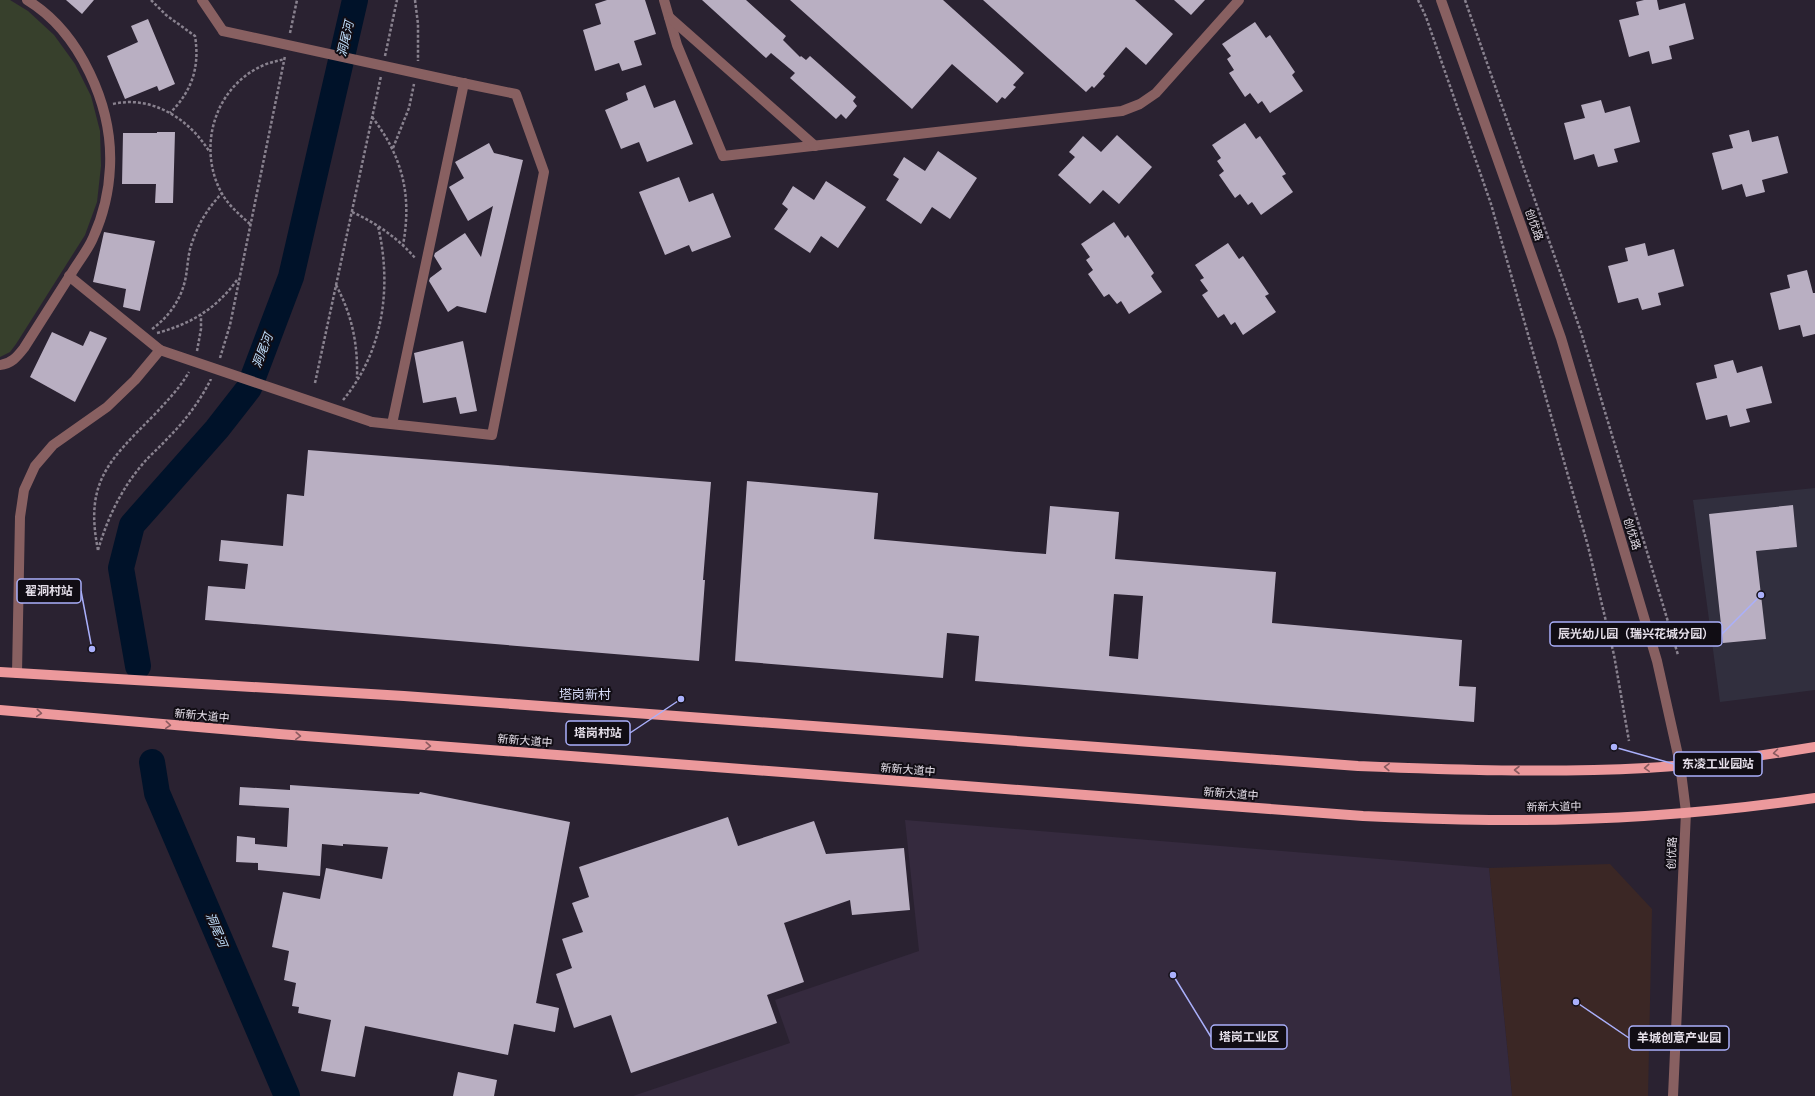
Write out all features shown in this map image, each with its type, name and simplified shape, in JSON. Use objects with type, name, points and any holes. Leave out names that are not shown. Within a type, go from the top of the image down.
[{"type":"main road","points":[[0,672],[412,696],[1358,766],[1464,770],[1648,768],[1815,747]]},
{"type":"main road","name":"新新大道中","points":[[0,710],[271,734],[1363,816],[1502,820],[1600,818],[1767,805],[1815,798]]},
{"type":"street","points":[[0,365],[5,365],[20,354],[93,239],[105,204],[110,167],[108,129],[99,93],[83,59],[61,29],[26,0]]},
{"type":"street","points":[[69,276],[160,350],[372,422],[492,435],[544,172],[516,94],[223,31],[202,0]]},
{"type":"street","points":[[664,0],[677,45],[723,156],[1122,111],[1140,104],[1156,93],[1239,0]]},
{"type":"street","name":"创优路","points":[[1441,0],[1561,338],[1657,660],[1680,764],[1686,812],[1673,1096]]},
{"type":"street","points":[[669,17],[815,146]]},
{"type":"street","points":[[392,424],[464,83]]},
{"type":"street","points":[[17,673],[20,516],[24,490],[36,466],[53,445],[107,407],[135,380],[160,350]]},
{"type":"path","points":[[151,0],[166,15],[195,36],[197,60],[192,84],[179,104],[170,113]]},
{"type":"path","points":[[289,37],[297,0]]},
{"type":"path","points":[[384,62],[397,0]]},
{"type":"path","points":[[1418,0],[1426,17],[1491,204],[1588,546],[1614,655],[1629,741]]},
{"type":"path","points":[[1465,0],[1581,332],[1678,655]]},
{"type":"path","points":[[219,360],[230,325],[286,52]]},
{"type":"path","points":[[250,224],[234,210],[222,193],[213,173],[210,152],[211,130],[218,110],[230,91],[245,76],[264,65],[285,59]]},
{"type":"path","points":[[315,383],[382,70]]},
{"type":"path","points":[[102,107],[116,104],[137,103],[157,107],[170,113],[193,129],[210,152]]},
{"type":"path","points":[[372,117],[384,132],[393,148],[404,179],[407,212],[403,245]]},
{"type":"path","points":[[141,335],[160,323],[175,306],[184,286],[189,252],[197,229],[204,216],[222,193]]},
{"type":"path","points":[[352,212],[378,226],[403,245],[425,269]]},
{"type":"path","points":[[335,409],[356,381],[376,338],[385,297],[385,261],[378,226]]},
{"type":"path","points":[[141,335],[172,329],[201,315],[222,298],[239,278]]},
{"type":"path","points":[[336,285],[350,315],[354,331],[357,353],[356,381]]},
{"type":"path","points":[[195,357],[201,329],[201,315]]},
{"type":"path","points":[[190,369],[175,393],[111,461],[100,481],[94,504],[93,519],[93,527],[98,550],[111,514],[129,481],[141,466],[182,423],[195,405],[213,373]]},
{"type":"shaded area","points":[[1815,488],[1815,690],[1720,702],[1693,500]]},
{"type":"shaded area","points":[[905,820],[1489,868],[1512,1096],[633,1096],[790,1043],[775,1000],[919,951]]},
{"type":"shaded area","points":[[1610,864],[1652,909],[1648,1096],[1512,1096],[1489,868]]},
{"type":"green space","points":[[0,0],[10,0],[28,11],[54,35],[75,64],[91,96],[100,131],[101,166],[97,202],[85,235],[16,344],[10,352],[0,357]]},
{"type":"building","points":[[66,0],[94,0],[82,14]]},
{"type":"building","points":[[607,0],[645,0],[656,34],[634,41],[642,65],[622,71],[619,63],[595,71],[583,30],[601,24],[595,4]]},
{"type":"building","points":[[702,0],[746,0],[786,36],[783,40],[800,57],[801,56],[806,60],[810,56],[856,97],[853,101],[857,106],[846,119],[841,114],[836,119],[790,78],[795,73],[771,53],[766,58]]},
{"type":"building","points":[[790,0],[943,0],[1024,73],[1013,85],[1016,87],[1005,99],[1002,97],[997,103],[952,64],[912,109]]},
{"type":"building","points":[[983,0],[1135,0],[1173,34],[1146,65],[1126,47],[1103,74],[1105,76],[1094,88],[1092,86],[1086,92]]},
{"type":"building","points":[[1174,0],[1205,0],[1191,15]]},
{"type":"building","points":[[1644,0],[1657,0],[1659,10],[1685,3],[1694,39],[1669,46],[1672,59],[1652,64],[1649,51],[1629,57],[1619,20],[1639,15],[1636,2]]},
{"type":"building","points":[[148,19],[175,84],[159,91],[157,86],[125,99],[107,56],[138,42],[131,26]]},
{"type":"building","points":[[1255,22],[1266,38],[1270,35],[1295,72],[1292,75],[1303,91],[1270,113],[1262,101],[1258,104],[1250,93],[1245,97],[1229,73],[1234,70],[1227,59],[1231,56],[1222,44]]},
{"type":"building","points":[[645,85],[654,108],[675,100],[693,144],[647,162],[639,142],[621,149],[605,110],[628,100],[626,93]]},
{"type":"building","points":[[1601,100],[1605,113],[1630,106],[1640,142],[1614,149],[1618,162],[1598,167],[1594,154],[1574,160],[1564,123],[1585,118],[1581,105]]},
{"type":"building","points":[[1245,123],[1256,139],[1260,136],[1286,174],[1282,176],[1293,192],[1261,215],[1252,202],[1248,205],[1240,194],[1235,198],[1219,175],[1224,171],[1217,161],[1221,158],[1212,145]]},
{"type":"building","points":[[1749,130],[1752,142],[1778,136],[1788,173],[1762,180],[1765,192],[1746,197],[1742,184],[1722,190],[1712,153],[1733,148],[1729,135]]},
{"type":"building","points":[[175,132],[173,203],[155,203],[156,184],[122,184],[123,133]]},
{"type":"building","points":[[1117,135],[1152,167],[1119,204],[1103,190],[1090,204],[1058,175],[1075,157],[1069,152],[1083,136],[1101,152]]},
{"type":"building","points":[[489,143],[494,153],[523,160],[503,244],[486,313],[457,306],[448,312],[429,281],[430,278],[442,269],[434,256],[435,253],[465,233],[481,257],[493,206],[468,221],[449,187],[464,178],[455,162]]},
{"type":"building","points":[[938,151],[977,178],[950,219],[932,207],[921,224],[886,200],[899,179],[893,175],[904,157],[925,171]]},
{"type":"building","points":[[679,177],[689,202],[713,193],[731,237],[692,252],[689,245],[665,255],[639,192]]},
{"type":"building","points":[[826,181],[866,207],[838,248],[821,236],[810,253],[774,229],[788,209],[782,204],[793,186],[814,200]]},
{"type":"building","points":[[1114,222],[1125,238],[1128,235],[1154,273],[1151,276],[1162,292],[1129,314],[1121,301],[1117,304],[1109,294],[1104,297],[1088,274],[1093,270],[1086,260],[1090,257],[1081,244]]},
{"type":"building","points":[[104,232],[155,241],[140,311],[123,307],[126,289],[93,282]]},
{"type":"building","points":[[1228,243],[1239,259],[1243,256],[1269,294],[1265,296],[1276,312],[1243,335],[1235,322],[1231,325],[1224,314],[1218,318],[1202,295],[1208,291],[1200,280],[1204,278],[1195,265]]},
{"type":"building","points":[[1645,243],[1648,256],[1674,249],[1684,286],[1658,293],[1661,305],[1642,310],[1638,298],[1618,303],[1608,266],[1628,261],[1625,248]]},
{"type":"building","points":[[1807,270],[1813,293],[1815,293],[1815,334],[1803,337],[1800,325],[1779,330],[1770,293],[1790,288],[1787,275]]},
{"type":"building","points":[[90,331],[107,338],[75,402],[30,377],[52,332],[83,346]]},
{"type":"building","points":[[463,341],[477,411],[460,414],[456,397],[423,403],[414,353]]},
{"type":"building","points":[[1733,360],[1737,373],[1762,366],[1772,403],[1746,409],[1750,422],[1730,427],[1727,415],[1706,420],[1696,383],[1717,378],[1714,365]]},
{"type":"building","points":[[308,450],[711,482],[703,580],[705,580],[699,661],[205,620],[208,586],[245,589],[248,564],[219,561],[221,540],[283,546],[287,494],[304,496]]},
{"type":"building","points":[[747,481],[878,493],[874,539],[1019,552],[1046,554],[1050,506],[1119,512],[1115,559],[1276,572],[1272,623],[1462,640],[1459,686],[1476,687],[1474,722],[975,681],[979,636],[947,633],[943,678],[735,661]],"holes":[[[1114,594],[1143,596],[1138,659],[1109,656]]]},
{"type":"building","points":[[1793,505],[1797,547],[1756,551],[1766,639],[1723,643],[1709,514]]},
{"type":"building","points":[[290,785],[419,794],[420,792],[570,822],[536,1003],[559,1008],[555,1032],[514,1024],[508,1055],[365,1026],[355,1077],[321,1071],[331,1020],[298,1013],[299,1007],[292,1006],[296,983],[284,980],[289,951],[272,947],[283,892],[320,899],[326,868],[382,879],[388,847],[322,844],[320,876],[258,870],[258,863],[236,862],[237,836],[255,838],[255,844],[287,847],[289,808],[239,805],[240,787],[290,790]]},
{"type":"building","points":[[728,817],[738,846],[814,821],[826,854],[904,848],[910,910],[852,915],[850,900],[784,923],[804,982],[767,995],[777,1023],[631,1073],[611,1015],[574,1028],[556,974],[572,968],[562,939],[583,932],[572,903],[589,897],[579,867]]},
{"type":"building","points":[[458,1072],[497,1080],[494,1096],[453,1096]]},
{"type":"waterway","name":"洞尾河","points":[[138,666],[121,568],[132,525],[217,429],[249,388],[291,277],[355,0]]},
{"type":"waterway","name":"洞尾河","points":[[152,762],[157,793],[287,1096]]},
{"type":"place","name":"辰光幼儿园（瑞兴花城分园）","points":[[1761,595]]},
{"type":"place","name":"翟洞村站","points":[[92,649]]},
{"type":"place","name":"塔岗村站","points":[[681,699]]},
{"type":"place","name":"东凌工业园站","points":[[1614,747]]},
{"type":"place","name":"塔岗工业区","points":[[1173,975]]},
{"type":"place","name":"羊城创意产业园","points":[[1576,1002]]},
{"type":"district","name":"塔岗新村","points":[[585,695]]}]
